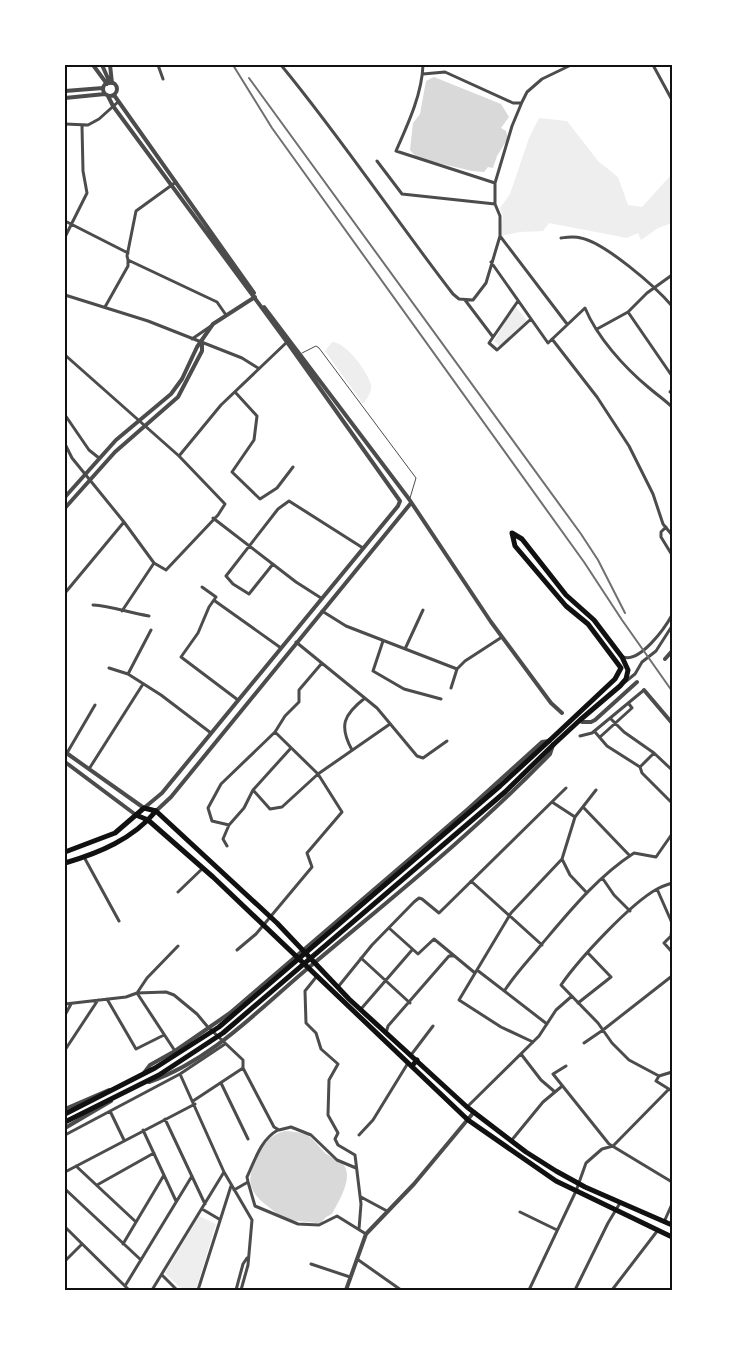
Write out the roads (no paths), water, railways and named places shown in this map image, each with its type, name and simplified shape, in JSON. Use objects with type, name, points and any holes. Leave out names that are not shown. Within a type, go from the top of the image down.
[{"type":"main road","points":[[65,1114],[156,1068],[199,1042],[239,1011],[500,786],[615,679],[621,668],[588,624],[566,606],[516,546],[512,534],[522,539],[566,595],[594,620],[622,657],[628,667],[628,674],[620,686],[580,720],[490,805],[243,1017],[203,1047],[159,1074],[65,1122]]},
{"type":"main road","points":[[65,852],[106,838],[144,808],[156,811],[212,860],[269,916],[302,950],[317,976],[468,1120],[556,1181],[672,1237]]},
{"type":"main road","points":[[65,863],[84,858],[120,842],[148,820],[156,811]]},
{"type":"main road","points":[[136,815],[148,820],[203,868],[296,955],[338,988],[467,1107],[511,1141],[579,1184],[672,1226]]},
{"type":"main road","points":[[410,1065],[417,1060]]},
{"type":"street","points":[[93,65],[116,90],[114,95],[118,102],[255,297]]},
{"type":"street","points":[[102,65],[110,83]]},
{"type":"street","points":[[110,65],[110,83]]},
{"type":"street","points":[[158,65],[163,80]]},
{"type":"street","points":[[281,65],[327,122],[407,236],[453,294],[459,299],[465,300],[473,300],[486,283],[500,236],[500,216],[495,204],[496,183],[521,103],[532,87],[552,73],[571,65]]},
{"type":"street","points":[[423,65],[423,74],[418,93],[396,151],[496,183]]},
{"type":"street","points":[[652,65],[672,100]]},
{"type":"street","points":[[423,74],[445,72],[513,103],[521,103]]},
{"type":"street","points":[[65,91],[103,88],[110,83]]},
{"type":"street","points":[[95,705],[66,752],[144,808],[162,793],[400,501],[288,341],[113,106],[103,88]]},
{"type":"street","points":[[65,98],[114,95]]},
{"type":"street","points":[[65,124],[82,126],[99,119],[118,102]]},
{"type":"street","points":[[65,237],[87,193],[82,126]]},
{"type":"street","points":[[377,161],[402,194],[495,204]]},
{"type":"street","points":[[104,307],[128,266],[128,253],[136,211],[176,182]]},
{"type":"street","points":[[65,221],[128,253]]},
{"type":"street","points":[[500,236],[567,324]]},
{"type":"street","points":[[561,238],[571,236],[591,241],[655,288],[672,306]]},
{"type":"street","points":[[128,260],[216,302],[226,315]]},
{"type":"street","points":[[491,262],[548,342],[585,308],[597,329],[619,358],[647,387],[672,407]]},
{"type":"street","points":[[597,329],[628,312],[672,275]]},
{"type":"street","points":[[65,295],[202,342],[242,358],[258,368]]},
{"type":"street","points":[[192,339],[255,297]]},
{"type":"street","points":[[465,300],[493,337]]},
{"type":"street","points":[[518,301],[489,343],[497,350],[531,319]]},
{"type":"street","points":[[628,312],[672,376]]},
{"type":"street","points":[[65,497],[99,458],[171,394],[182,380],[197,347],[213,324]]},
{"type":"street","points":[[552,339],[597,397],[629,446],[653,494],[656,508],[672,535]]},
{"type":"street","points":[[288,341],[300,354],[410,501],[502,637],[551,703],[562,713]]},
{"type":"street","points":[[179,456],[235,392],[288,341]]},
{"type":"street","points":[[65,508],[115,452],[145,427],[183,389],[202,351],[202,342]]},
{"type":"street","points":[[65,355],[179,456],[225,504],[218,515],[213,518],[166,570],[154,563],[65,444]]},
{"type":"street","points":[[235,392],[258,416],[254,440],[232,472],[260,500],[277,488],[293,467]]},
{"type":"street","points":[[65,415],[89,450],[99,458]]},
{"type":"street","points":[[273,564],[250,594],[233,584],[226,576],[278,509],[289,501],[363,548]]},
{"type":"street","points":[[156,811],[171,797],[410,501]]},
{"type":"street","points":[[213,518],[273,564],[322,598]]},
{"type":"street","points":[[65,593],[124,522]]},
{"type":"street","points":[[666,527],[661,532],[661,537],[672,555]]},
{"type":"street","points":[[122,612],[154,563]]},
{"type":"street","points":[[202,586],[216,597],[215,601],[281,648]]},
{"type":"street","points":[[215,601],[209,607],[198,634],[181,657],[238,700]]},
{"type":"street","points":[[93,605],[108,606],[122,612],[149,616]]},
{"type":"street","points":[[405,649],[423,610]]},
{"type":"street","points":[[322,611],[346,626],[457,669]]},
{"type":"street","points":[[622,657],[633,657],[651,643],[672,615]]},
{"type":"street","points":[[620,686],[635,674],[642,662],[656,651],[672,626]]},
{"type":"street","points":[[128,674],[151,630]]},
{"type":"street","points":[[451,688],[457,669],[472,655],[502,637]]},
{"type":"street","points":[[383,640],[373,671],[404,689],[440,700]]},
{"type":"street","points":[[296,642],[378,708],[414,753],[423,758],[447,741]]},
{"type":"street","points":[[665,658],[672,651]]},
{"type":"street","points":[[229,825],[212,821],[208,808],[221,784],[275,732],[299,702],[299,690],[322,662]]},
{"type":"street","points":[[109,668],[128,674],[161,695],[211,734]]},
{"type":"street","points":[[582,722],[595,720],[637,682]]},
{"type":"street","points":[[89,769],[143,684]]},
{"type":"street","points":[[580,736],[594,732],[644,690],[672,723]]},
{"type":"street","points":[[352,750],[344,735],[344,723],[355,706],[365,698]]},
{"type":"street","points":[[600,737],[632,708],[629,704]]},
{"type":"street","points":[[611,719],[672,770]]},
{"type":"street","points":[[254,790],[270,809],[282,807],[318,774],[390,724]]},
{"type":"street","points":[[237,950],[256,934],[269,916],[312,867],[307,853],[342,812],[318,774],[275,732]]},
{"type":"street","points":[[594,732],[607,746],[640,767],[642,773],[672,804]]},
{"type":"street","points":[[143,1075],[150,1066],[175,1052],[230,1013],[468,809],[542,742],[549,740]]},
{"type":"street","points":[[65,1134],[180,1074],[223,1043],[311,965],[480,823],[550,754],[553,745]]},
{"type":"street","points":[[227,846],[223,838],[229,825],[244,808],[254,790],[291,748]]},
{"type":"street","points":[[640,767],[654,753]]},
{"type":"street","points":[[71,766],[76,760]]},
{"type":"street","points":[[65,762],[136,815]]},
{"type":"street","points":[[338,988],[388,928],[419,898],[439,914],[566,788]]},
{"type":"street","points":[[533,1042],[501,1027],[459,1000],[509,917],[562,859],[575,817],[584,808],[596,790]]},
{"type":"street","points":[[552,802],[575,817]]},
{"type":"street","points":[[584,808],[630,856]]},
{"type":"street","points":[[505,990],[518,969],[542,945],[566,913],[587,893],[634,853],[656,857],[672,834]]},
{"type":"street","points":[[84,858],[119,921]]},
{"type":"street","points":[[562,859],[570,875],[587,893]]},
{"type":"street","points":[[178,892],[203,868]]},
{"type":"street","points":[[603,879],[614,895],[630,911]]},
{"type":"street","points":[[471,881],[542,945]]},
{"type":"street","points":[[659,1076],[629,1060],[561,985],[588,953],[630,911],[657,889],[672,883]]},
{"type":"street","points":[[657,889],[672,923]]},
{"type":"street","points":[[388,928],[418,954],[434,939],[453,956],[505,990],[547,1024]]},
{"type":"street","points":[[672,928],[671,936],[664,943],[672,952]]},
{"type":"street","points":[[137,993],[147,978],[178,946]]},
{"type":"street","points":[[361,1009],[412,950]]},
{"type":"street","points":[[578,1003],[611,977],[588,953]]},
{"type":"street","points":[[386,1033],[388,1026],[449,956],[453,956]]},
{"type":"street","points":[[362,958],[410,1003]]},
{"type":"street","points":[[317,976],[305,991],[306,1023],[316,1033],[321,1049],[338,1064],[329,1080],[328,1115],[338,1133],[334,1139],[338,1145],[354,1155],[360,1197],[359,1229]]},
{"type":"street","points":[[584,1043],[672,976]]},
{"type":"street","points":[[65,1004],[137,993],[160,992],[174,995],[198,1014],[208,1028],[244,1061],[243,1068],[274,1127],[278,1130]]},
{"type":"street","points":[[137,993],[175,1052]]},
{"type":"street","points":[[467,1107],[533,1042],[565,1000],[572,996]]},
{"type":"street","points":[[107,999],[136,1049],[164,1035]]},
{"type":"street","points":[[65,1050],[98,1000]]},
{"type":"street","points":[[65,1015],[71,1003]]},
{"type":"street","points":[[411,1055],[433,1026]]},
{"type":"street","points":[[65,1128],[128,1090],[180,1069],[223,1043]]},
{"type":"street","points":[[521,1054],[541,1080],[555,1092]]},
{"type":"street","points":[[358,1135],[373,1120],[410,1065]]},
{"type":"street","points":[[566,1066],[552,1074],[599,1133],[612,1146],[672,1182]]},
{"type":"street","points":[[65,1172],[166,1119],[243,1068]]},
{"type":"street","points":[[529,1290],[576,1191],[586,1163],[602,1149],[612,1146],[670,1090],[656,1081],[659,1076],[672,1072]]},
{"type":"street","points":[[180,1074],[224,1172],[252,1220],[247,1258],[243,1264],[238,1290]]},
{"type":"street","points":[[221,1083],[248,1139]]},
{"type":"street","points":[[65,1109],[93,1095],[120,1086]]},
{"type":"street","points":[[511,1141],[543,1102],[562,1087]]},
{"type":"street","points":[[110,1111],[124,1140]]},
{"type":"street","points":[[346,1290],[366,1234],[414,1184],[474,1112]]},
{"type":"street","points":[[166,1119],[205,1204]]},
{"type":"street","points":[[356,1168],[337,1160],[310,1135],[291,1127],[270,1134],[264,1142],[247,1177],[255,1206],[271,1214],[298,1224],[319,1225],[337,1216],[366,1234]]},
{"type":"street","points":[[143,1130],[176,1201]]},
{"type":"street","points":[[97,1184],[154,1154]]},
{"type":"street","points":[[76,1166],[136,1222]]},
{"type":"street","points":[[152,1290],[224,1172]]},
{"type":"street","points":[[123,1244],[164,1175]]},
{"type":"street","points":[[125,1286],[192,1176]]},
{"type":"street","points":[[234,1190],[248,1182]]},
{"type":"street","points":[[198,1290],[231,1185]]},
{"type":"street","points":[[65,1189],[141,1260]]},
{"type":"street","points":[[360,1197],[387,1211]]},
{"type":"street","points":[[575,1290],[620,1203]]},
{"type":"street","points":[[664,1222],[672,1204]]},
{"type":"street","points":[[202,1209],[219,1220]]},
{"type":"street","points":[[520,1212],[557,1230]]},
{"type":"street","points":[[65,1228],[129,1290]]},
{"type":"street","points":[[612,1290],[658,1230]]},
{"type":"street","points":[[65,1261],[82,1244]]},
{"type":"street","points":[[356,1258],[402,1290]]},
{"type":"street","points":[[311,1264],[350,1276]]},
{"type":"street","points":[[162,1275],[177,1290]]},
{"type":"lane","points":[[300,354],[311,347],[316,346],[319,348],[370,414],[416,478],[410,501]]},
{"type":"railway","points":[[233,65],[272,128],[584,562],[672,691]]},
{"type":"railway","points":[[249,78],[581,534],[598,560],[625,613]]}]
